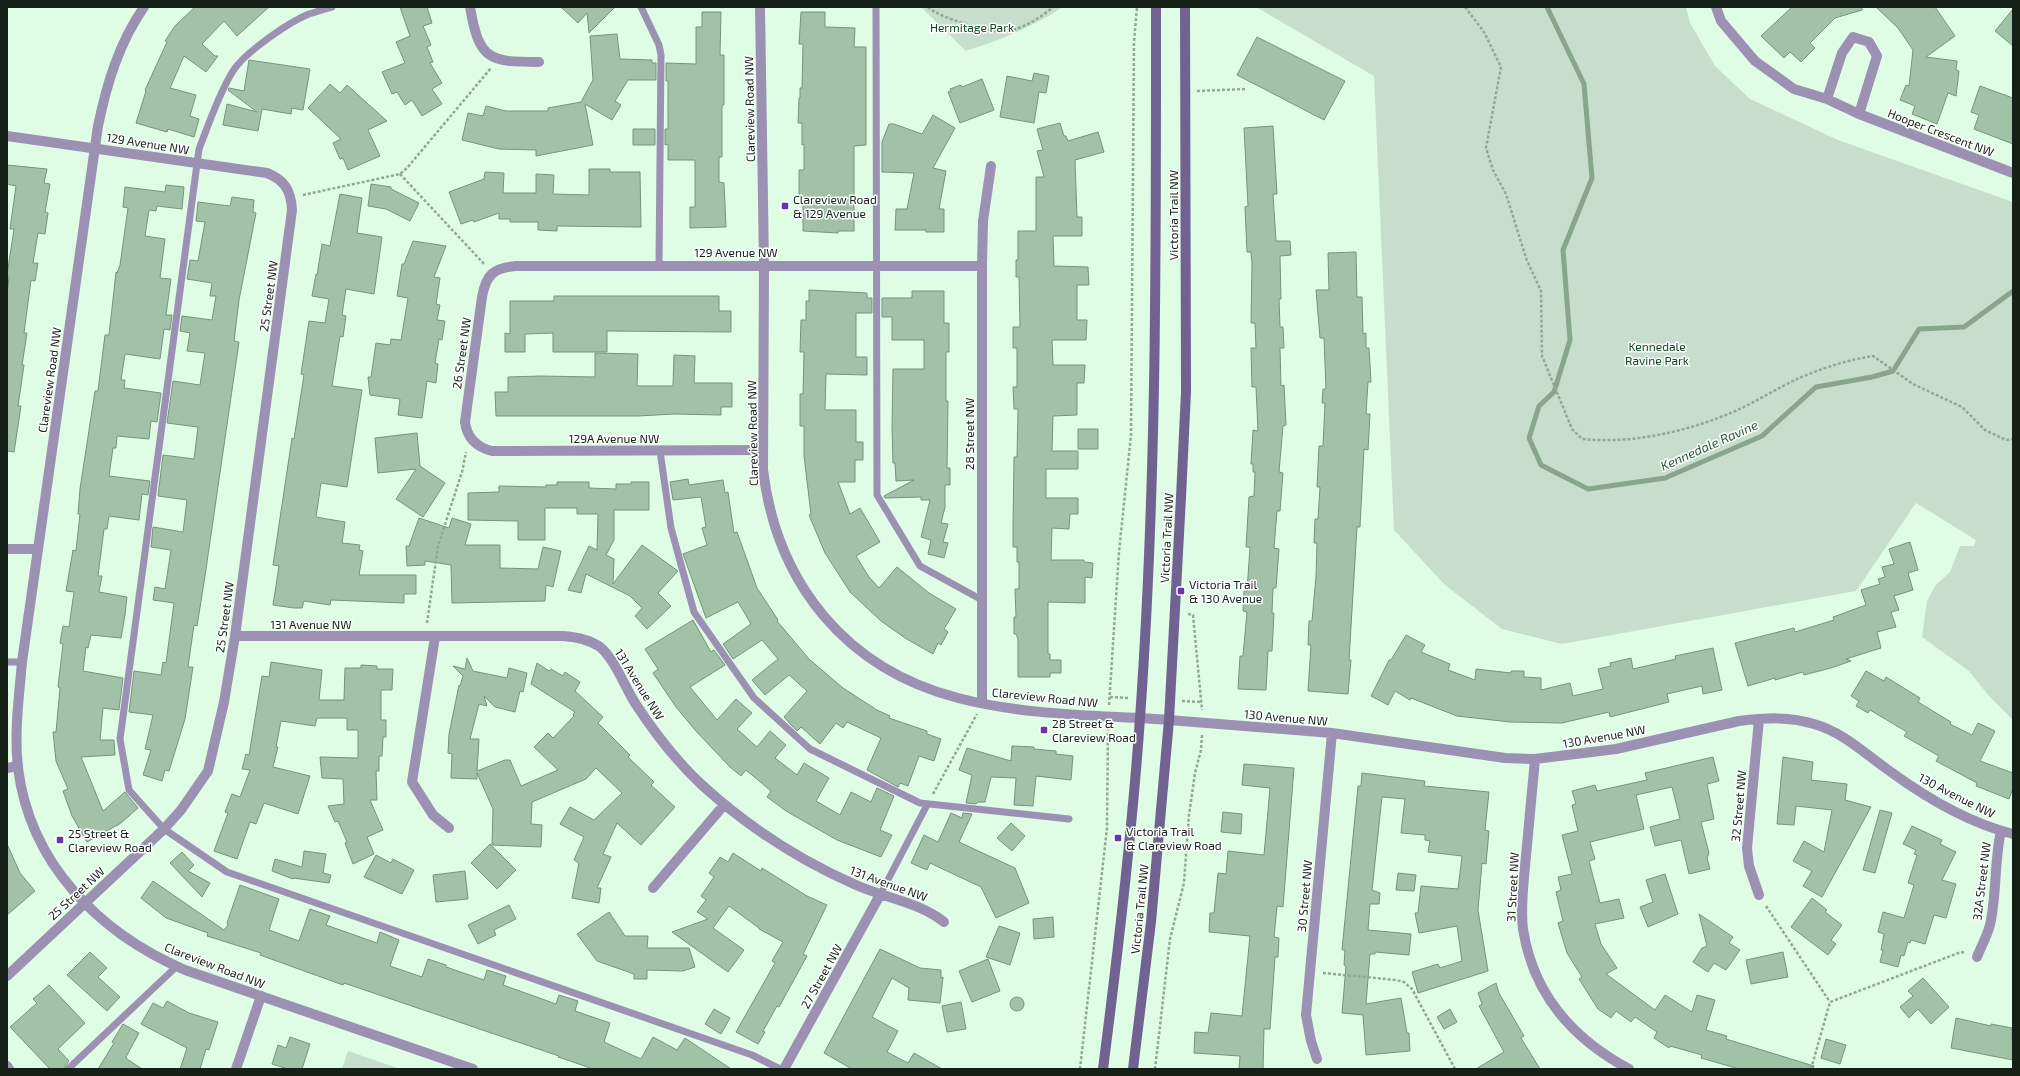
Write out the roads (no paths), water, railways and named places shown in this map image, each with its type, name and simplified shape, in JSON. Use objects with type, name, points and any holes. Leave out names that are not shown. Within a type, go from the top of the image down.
[{"type":"main road","name":"Victoria Trail NW","points":[[1103,1069],[1122,919],[1140,718],[1154,394],[1156,7]]},
{"type":"main road","name":"Victoria Trail NW","points":[[1133,1069],[1151,922],[1169,720],[1186,392],[1186,7]]},
{"type":"street","name":"Clareview Road NW","points":[[144,7],[123,41],[115,62],[102,104],[95,148],[22,662],[16,726],[18,766],[25,801],[42,846],[55,867],[85,903],[123,937],[162,960],[177,966],[474,1069]]},
{"type":"street","points":[[470,7],[474,32],[478,42],[497,60],[539,62]]},
{"type":"street","name":"Clareview Road NW","points":[[760,7],[764,265],[763,450],[766,492],[777,536],[796,577],[822,614],[856,647],[894,673],[937,692],[982,703],[1043,712],[1169,720]]},
{"type":"street","name":"Hooper Crescent NW","points":[[1716,7],[1721,21],[1755,61],[1794,89],[1827,99],[1859,114],[2013,173]]},
{"type":"street","points":[[1827,99],[1842,53],[1853,37],[1869,42],[1877,56],[1859,114]]},
{"type":"street","name":"129 Avenue NW","points":[[7,136],[254,170],[276,177],[283,182],[292,197]]},
{"type":"street","name":"28 Street NW","points":[[982,703],[982,266],[983,221],[991,166]]},
{"type":"street","name":"25 Street NW","points":[[7,976],[164,829],[181,810],[208,771],[224,702],[235,636],[292,210],[292,197]]},
{"type":"street","name":"129 Avenue NW","points":[[492,273],[504,267],[516,266],[982,266]]},
{"type":"street","name":"26 Street NW","points":[[469,437],[466,431],[465,414],[482,297],[485,284],[492,273]]},
{"type":"street","name":"129A Avenue NW","points":[[469,437],[483,449],[492,451],[763,450]]},
{"type":"street","points":[[7,549],[38,549]]},
{"type":"street","name":"131 Avenue NW","points":[[235,636],[563,636],[594,642],[608,654],[624,684],[659,737],[700,783],[724,804],[759,832],[788,850],[839,877],[880,895],[921,907],[932,912],[944,922]]},
{"type":"street","points":[[430,637],[412,782],[433,815],[449,828]]},
{"type":"street","name":"130 Avenue NW","points":[[1169,720],[1332,734],[1505,758],[1535,759],[1616,749],[1738,721],[1759,719],[1800,720],[1834,731],[1854,743],[1889,771],[1929,798],[1960,814],[2001,831],[2013,834]]},
{"type":"street","name":"32 Street NW","points":[[1759,719],[1747,848],[1748,866],[1759,895]]},
{"type":"street","name":"30 Street NW","points":[[1317,1059],[1311,1041],[1306,1016],[1332,734]]},
{"type":"street","name":"31 Street NW","points":[[1535,759],[1522,894],[1523,928],[1533,967],[1555,1009],[1574,1030],[1593,1047],[1629,1069]]},
{"type":"street","points":[[7,768],[18,766]]},
{"type":"street","points":[[652,888],[724,804]]},
{"type":"street","name":"32A Street NW","points":[[1977,957],[1989,927],[1992,910],[1996,856],[2001,831]]},
{"type":"street","name":"27 Street NW","points":[[784,1069],[880,895]]},
{"type":"street","points":[[236,1069],[261,996]]},
{"type":"lane","points":[[332,7],[308,15],[296,21],[242,58],[233,71],[224,89],[199,150],[196,163],[120,739],[128,790],[164,829],[227,872],[730,1047],[752,1055],[780,1069]]},
{"type":"lane","points":[[641,7],[660,45],[661,55],[659,265]]},
{"type":"lane","points":[[876,7],[877,495],[920,566],[982,600]]},
{"type":"lane","points":[[660,451],[671,528],[694,612],[754,698],[810,749],[920,803],[927,805],[1069,819]]},
{"type":"lane","points":[[7,662],[22,662]]},
{"type":"lane","points":[[880,895],[927,805]]},
{"type":"lane","points":[[68,1069],[177,966]]},
{"type":"waterway","name":"Kennedale Ravine","points":[[1547,7],[1584,84],[1592,178],[1563,250],[1570,340],[1554,392],[1539,406],[1529,438],[1541,465],[1588,489],[1665,478],[1762,436],[1816,387],[1872,377],[1893,371],[1919,329],[1964,327],[2013,291]]},
{"type":"place","name":"Clareview Road & 129 Avenue","points":[[785,206]]},
{"type":"place","name":"Victoria Trail & 130 Avenue","points":[[1181,591]]},
{"type":"place","name":"28 Street & Clareview Road","points":[[1044,730]]},
{"type":"place","name":"Victoria Trail & Clareview Road","points":[[1118,838]]},
{"type":"place","name":"25 Street & Clareview Road","points":[[60,840]]},
{"type":"park label","name":"Hermitage Park","points":[[972,27]]},
{"type":"park label","name":"Kennedale Ravine Park","points":[[1657,353]]}]
